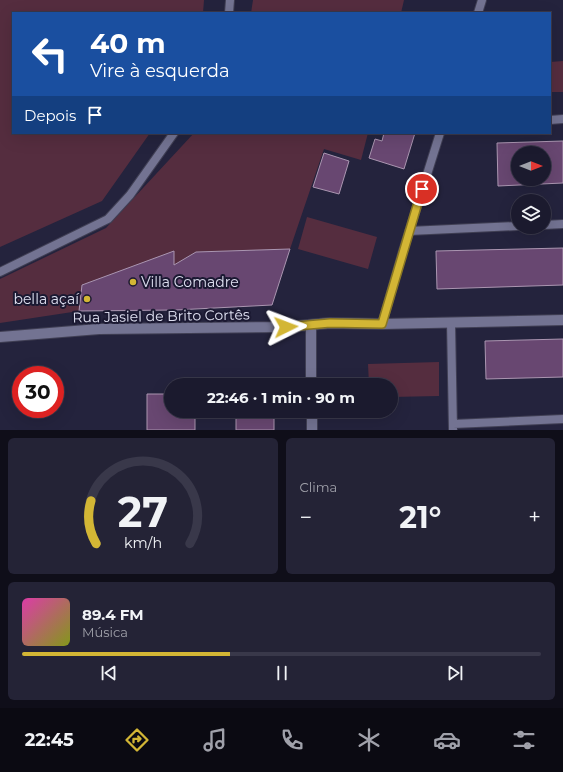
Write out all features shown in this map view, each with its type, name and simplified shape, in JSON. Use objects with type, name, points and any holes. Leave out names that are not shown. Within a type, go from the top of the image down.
[{"type":"street","name":"Rua Jasiel de Brito Cortês","points":[[0,337],[99,329],[311,326],[337,323],[382,324],[563,320]]},
{"type":"street","points":[[311,326],[312,378]]},
{"type":"street","points":[[312,418],[312,430]]},
{"type":"lane","points":[[229,12],[230,0]]},
{"type":"lane","points":[[478,12],[482,0]]},
{"type":"lane","points":[[551,120],[563,119]]},
{"type":"lane","points":[[0,272],[108,220],[130,195],[173,134]]},
{"type":"lane","points":[[382,324],[440,134]]},
{"type":"lane","points":[[551,225],[563,224]]},
{"type":"lane","points":[[409,231],[511,226]]},
{"type":"lane","points":[[451,323],[453,427],[563,419]]},
{"type":"shaded area","points":[[0,0],[204,0],[203,12],[12,12],[12,134],[149,134],[102,201],[0,247]]},
{"type":"shaded area","points":[[253,0],[404,0],[401,12],[251,12]]},
{"type":"shaded area","points":[[563,61],[563,92],[551,92],[551,62]]},
{"type":"shaded area","points":[[193,134],[368,134],[361,160],[324,149],[290,249],[196,252],[174,265],[174,252],[82,285],[79,311],[0,323],[0,279],[106,228]]},
{"type":"shaded area","points":[[307,217],[377,237],[368,269],[298,249]]},
{"type":"shaded area","points":[[439,362],[439,396],[398,397],[398,378],[369,378],[368,364]]},
{"type":"building","points":[[384,134],[415,134],[404,169],[369,158],[375,139],[382,141]]},
{"type":"building","points":[[563,141],[563,183],[551,184],[551,146],[511,146],[511,185],[498,186],[497,143]]},
{"type":"building","points":[[324,153],[349,161],[339,194],[313,187]]},
{"type":"building","points":[[563,248],[563,285],[437,289],[436,251]]},
{"type":"building","points":[[290,249],[272,305],[176,310],[79,311],[82,285],[174,251],[174,265],[196,252]]},
{"type":"building","points":[[563,339],[563,377],[486,379],[485,341]]},
{"type":"building","points":[[147,394],[164,394],[164,418],[195,418],[195,430],[147,430]]},
{"type":"building","points":[[236,418],[274,418],[274,430],[236,430]]},
{"type":"place","name":"Villa Comadre","points":[[133,282]]},
{"type":"place","name":"bella açaí","points":[[87,299]]},
{"type":"route","points":[[286,327],[358,322],[382,324],[422,189]]}]
